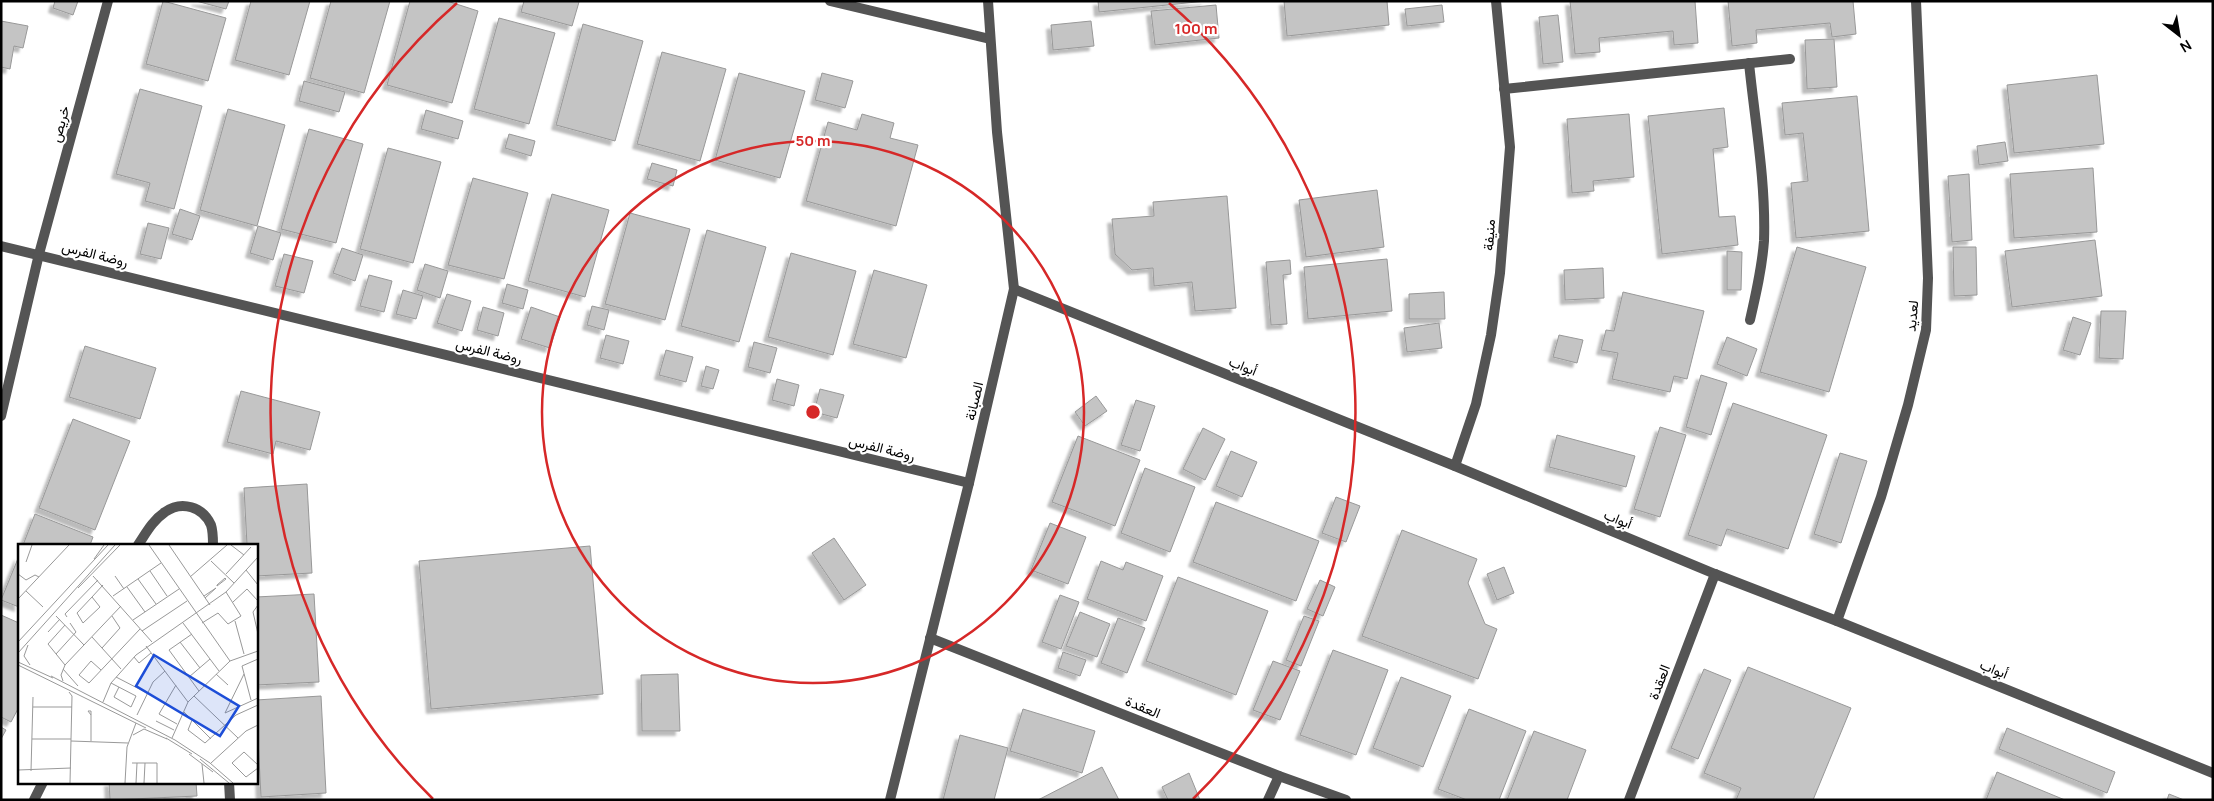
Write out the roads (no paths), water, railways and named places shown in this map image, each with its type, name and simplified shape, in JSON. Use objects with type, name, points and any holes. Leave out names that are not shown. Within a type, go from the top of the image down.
[{"type":"street","name":"خريص","points":[[1,416],[39,254],[108,1]]},
{"type":"street","points":[[830,1],[990,39]]},
{"type":"street","name":"الصبانة","points":[[890,800],[969,483],[1014,289],[997,132],[988,1]]},
{"type":"street","name":"منيفة","points":[[1455,466],[1476,404],[1492,335],[1500,273],[1510,147],[1496,1]]},
{"type":"street","name":"لعديد","points":[[1837,621],[1881,497],[1908,405],[1926,330],[1928,278],[1916,1]]},
{"type":"street","points":[[1504,89],[1790,59]]},
{"type":"street","points":[[1749,63],[1764,204],[1764,241],[1760,275],[1750,320]]},
{"type":"street","name":"روضة الفرس","points":[[1,246],[969,483]]},
{"type":"street","name":"أبواب","points":[[1014,289],[1455,466],[1715,574],[1837,621],[2213,773]]},
{"type":"street","points":[[139,544],[150,526],[167,511],[185,505],[202,512],[212,526],[213,544]]},
{"type":"street","name":"العقدة","points":[[1629,800],[1715,574]]},
{"type":"street","name":"العقدة","points":[[930,638],[1279,776],[1346,800]]},
{"type":"street","points":[[1268,800],[1279,776]]},
{"type":"street","points":[[34,800],[42,784]]},
{"type":"street","points":[[229,784],[230,800]]}]
